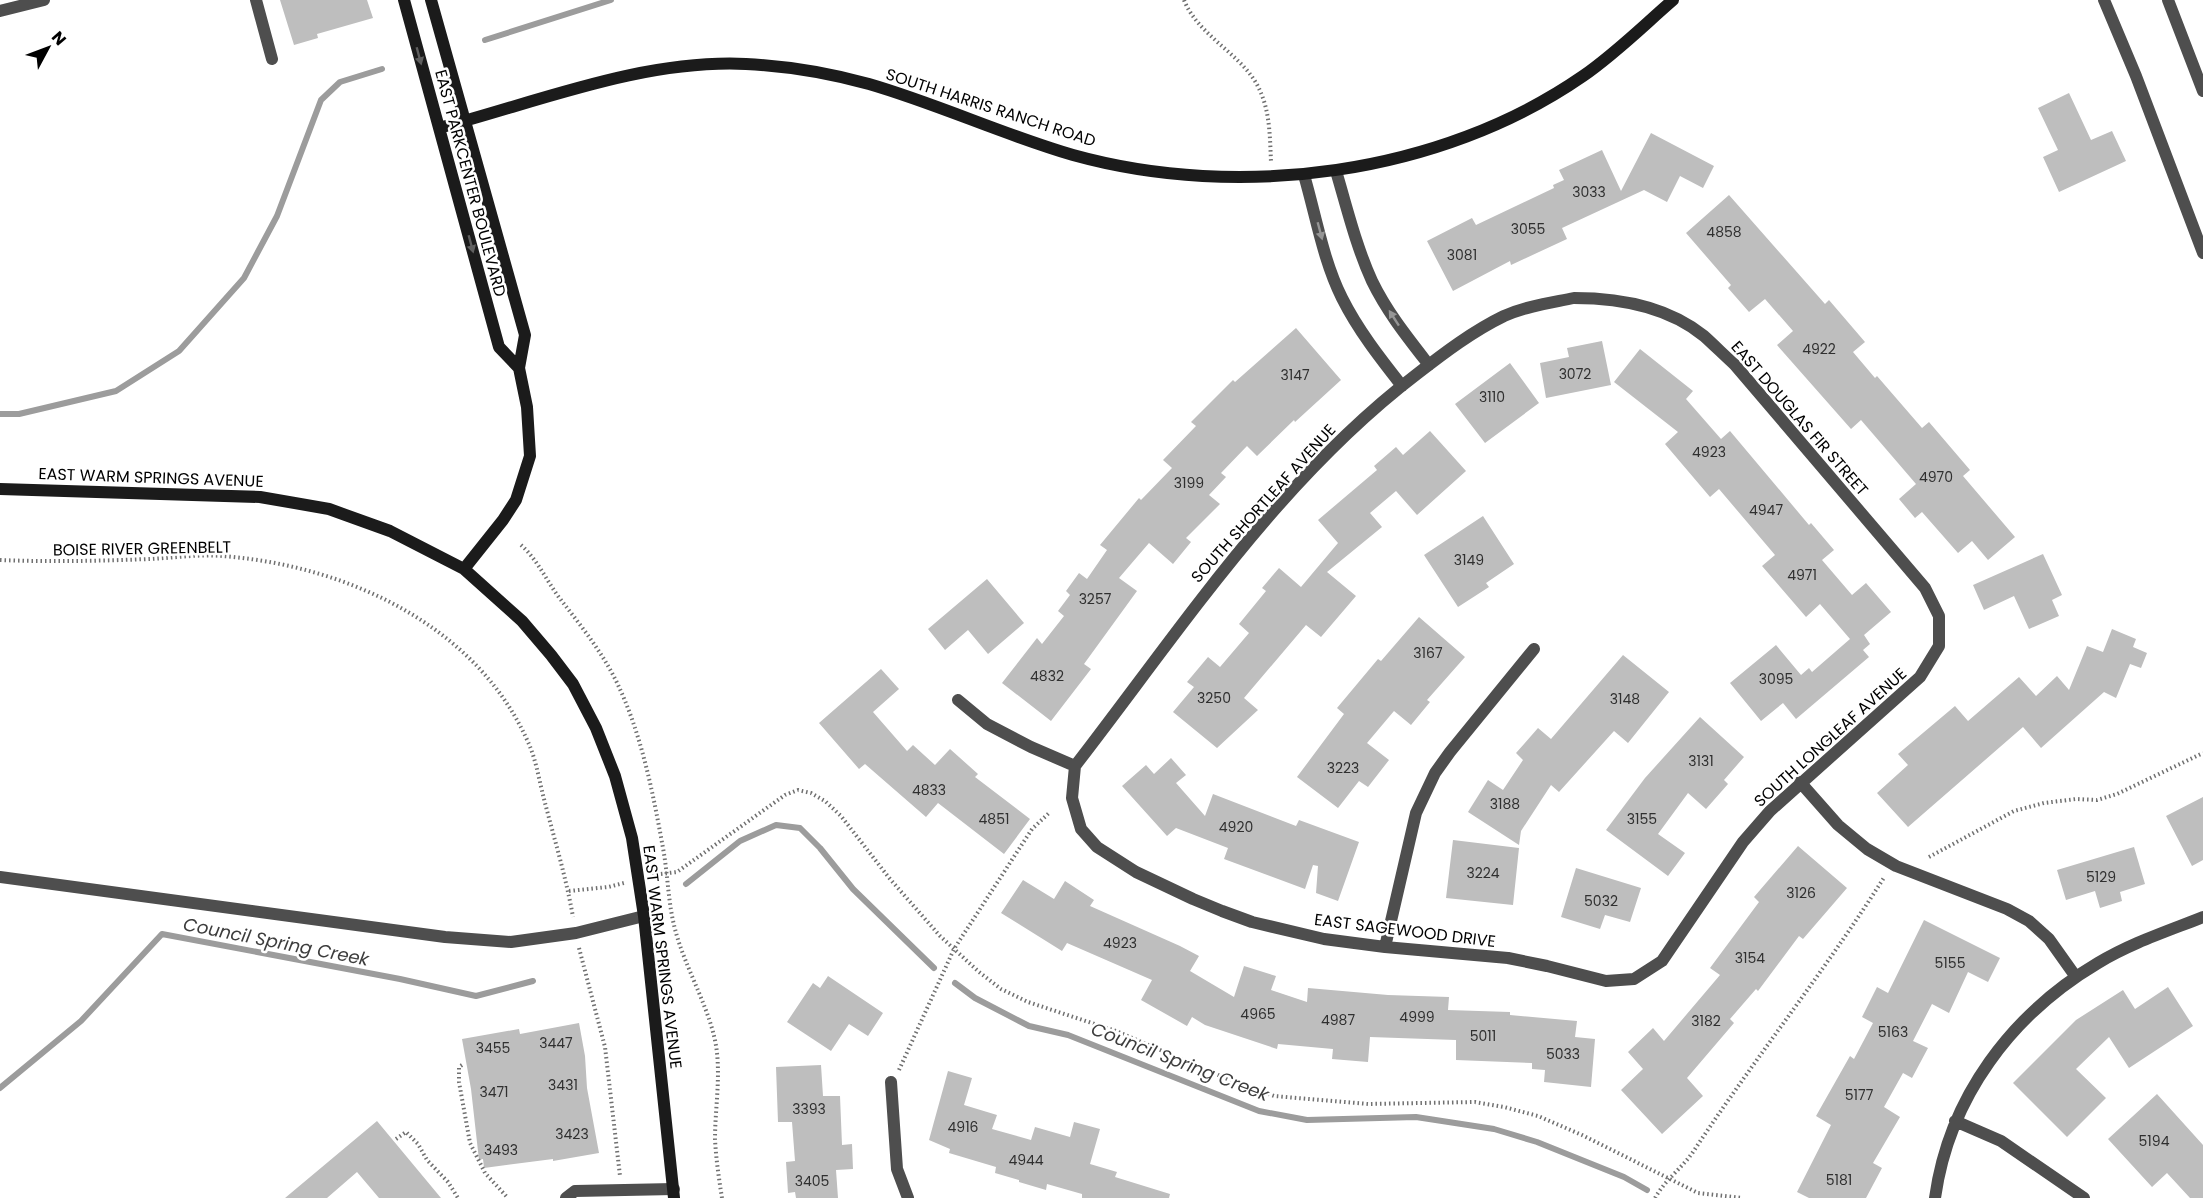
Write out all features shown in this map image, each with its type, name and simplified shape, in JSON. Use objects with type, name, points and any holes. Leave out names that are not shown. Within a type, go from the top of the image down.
[{"type":"street","points":[[0,11],[19,3],[44,0]]},
{"type":"street","points":[[256,0],[272,59]]},
{"type":"street","name":"EAST PARKCENTER BOULEVARD","points":[[404,0],[499,347],[519,368]]},
{"type":"street","name":"EAST PARKCENTER BOULEVARD","points":[[431,0],[525,335],[519,368],[528,407],[530,456],[516,500],[488,541],[464,569]]},
{"type":"street","name":"SOUTH HARRIS RANCH ROAD","points":[[439,128],[614,79],[673,67],[744,64],[809,71],[869,85],[1072,154],[1144,171],[1201,176],[1304,175],[1336,171],[1446,144],[1488,128],[1540,102],[1584,75],[1673,0]]},
{"type":"street","points":[[2104,0],[2140,86],[2203,253]]},
{"type":"street","points":[[2168,0],[2203,91]]},
{"type":"street","points":[[1336,171],[1359,249],[1372,279],[1400,327],[1429,365]]},
{"type":"street","points":[[1304,175],[1329,266],[1341,297],[1369,344],[1402,386]]},
{"type":"street","name":"SOUTH SHORTLEAF AVENUE","points":[[1075,766],[1193,608],[1238,553],[1340,441],[1402,386],[1448,351],[1503,317],[1528,307],[1574,298],[1603,298],[1627,302]]},
{"type":"street","name":"EAST DOUGLAS FIR STREET","points":[[1627,302],[1653,309],[1679,320],[1702,335],[1735,365],[1925,588]]},
{"type":"street","name":"EAST WARM SPRINGS AVENUE","points":[[0,489],[260,496],[329,509],[390,531],[464,569],[522,621],[551,655],[578,693],[596,728],[615,776],[632,838],[644,916],[674,1194]]},
{"type":"street","name":"SOUTH LONGLEAF AVENUE","points":[[1634,979],[1662,960],[1743,842],[1770,811],[1920,677],[1939,646],[1939,616],[1925,588]]},
{"type":"street","points":[[1385,947],[1416,813],[1435,773],[1534,649]]},
{"type":"street","points":[[958,700],[987,724],[1031,747],[1075,766]]},
{"type":"street","name":"EAST SAGEWOOD DRIVE","points":[[1075,766],[1072,798],[1081,828],[1097,847],[1137,872],[1193,899],[1252,921],[1324,939],[1508,958],[1606,981],[1634,979]]},
{"type":"street","points":[[1800,782],[1838,825],[1867,849],[1896,866],[2007,909],[2029,921],[2049,939],[2076,977]]},
{"type":"street","points":[[0,877],[446,937],[511,942],[576,933],[644,916]]},
{"type":"street","points":[[1935,1198],[1946,1146],[1966,1097],[1988,1063],[2018,1027],[2037,1008],[2076,977],[2126,948],[2203,917]]},
{"type":"street","points":[[891,1082],[897,1169],[908,1198]]},
{"type":"street","points":[[1955,1121],[2001,1141],[2084,1198]]},
{"type":"street","points":[[566,1198],[575,1191],[621,1190],[674,1194]]},
{"type":"path","points":[[1184,0],[1210,35],[1249,74],[1261,92],[1267,114],[1271,176]]},
{"type":"path","points":[[521,545],[535,559],[548,583],[581,625],[619,686],[648,773],[668,874],[674,925],[681,952],[706,1013],[717,1053],[715,1140],[722,1198]]},
{"type":"path","name":"BOISE RIVER GREENBELT","points":[[0,560],[56,563],[220,556],[296,566],[368,590],[419,618],[465,653],[502,697],[529,742],[569,891],[589,990],[605,1047],[621,1190]]},
{"type":"path","points":[[1929,857],[2014,812],[2044,803],[2076,799],[2097,800],[2117,794],[2203,753]]},
{"type":"path","points":[[652,874],[677,872],[785,795],[798,789],[825,801],[841,816],[890,879],[954,949],[1001,989],[1028,1002],[1116,1030],[1232,1081],[1274,1096],[1368,1104],[1475,1102],[1504,1107],[1538,1116],[1571,1130],[1698,1193],[1742,1198]]},
{"type":"path","points":[[891,1082],[902,1065],[954,949],[1032,829],[1049,813]]},
{"type":"path","points":[[1655,1198],[1686,1163],[1805,996],[1886,876]]},
{"type":"path","points":[[569,891],[608,887]]},
{"type":"path","points":[[462,1065],[459,1067],[459,1082],[470,1143],[484,1173],[507,1197]]},
{"type":"path","points":[[396,1139],[406,1132],[418,1144],[427,1160],[448,1182],[458,1198]]},
{"type":"building","points":[[280,0],[367,0],[373,18],[317,34],[318,38],[294,45]]},
{"type":"building","points":[[2069,93],[2091,140],[2112,131],[2126,161],[2059,192],[2043,157],[2058,150],[2038,108]]},
{"type":"building","points":[[1651,133],[1714,166],[1703,188],[1680,176],[1667,202],[1644,190],[1562,228],[1567,239],[1511,265],[1510,261],[1453,291],[1427,241],[1472,218],[1476,225],[1554,188],[1553,185],[1564,180],[1559,170],[1602,150],[1621,191]]},
{"type":"building","points":[[1729,195],[1825,304],[1829,300],[1865,342],[1853,352],[1875,378],[1877,376],[1922,428],[1929,422],[1970,470],[1963,476],[2015,537],[1988,560],[1972,541],[1958,553],[1922,512],[1915,518],[1899,499],[1916,484],[1861,420],[1851,429],[1777,345],[1793,331],[1765,299],[1749,312],[1728,288],[1731,285],[1686,233]]},
{"type":"building","points":[[1296,328],[1341,380],[1295,422],[1294,420],[1257,456],[1247,446],[1221,473],[1226,477],[1209,495],[1220,504],[1186,538],[1191,542],[1173,564],[1149,543],[1119,578],[1137,591],[1084,664],[1091,669],[1051,721],[1002,683],[1037,638],[1042,644],[1064,616],[1058,611],[1070,595],[1066,591],[1079,573],[1087,579],[1107,550],[1100,545],[1139,498],[1141,500],[1172,468],[1163,460],[1196,426],[1191,422],[1233,380],[1235,382]]},
{"type":"building","points":[[1602,341],[1611,385],[1546,398],[1540,363],[1569,357],[1567,348]]},
{"type":"building","points":[[1640,349],[1693,391],[1686,399],[1721,439],[1730,431],[1809,525],[1811,523],[1834,550],[1822,560],[1852,595],[1866,583],[1891,612],[1864,635],[1870,644],[1863,650],[1869,657],[1796,719],[1783,703],[1761,721],[1730,683],[1776,645],[1801,675],[1809,668],[1812,672],[1850,639],[1820,604],[1806,617],[1762,566],[1775,555],[1719,489],[1710,497],[1665,444],[1678,432],[1614,382]]},
{"type":"building","points":[[1510,363],[1539,403],[1485,443],[1455,404]]},
{"type":"building","points":[[1430,431],[1466,471],[1417,515],[1396,491],[1370,513],[1382,527],[1327,572],[1356,596],[1321,637],[1306,625],[1244,698],[1258,710],[1217,748],[1173,712],[1194,687],[1187,682],[1208,657],[1220,667],[1249,633],[1239,624],[1266,591],[1262,588],[1279,568],[1301,587],[1338,543],[1318,520],[1377,470],[1374,466],[1396,447],[1403,455]]},
{"type":"building","points":[[1483,516],[1514,564],[1486,583],[1489,587],[1458,607],[1424,555]]},
{"type":"building","points":[[2043,554],[2062,595],[2052,600],[2059,616],[2029,629],[2014,596],[1984,610],[1973,585]]},
{"type":"building","points":[[987,579],[1024,623],[988,654],[968,630],[945,650],[928,629]]},
{"type":"building","points":[[1419,617],[1465,657],[1427,700],[1430,702],[1411,725],[1394,711],[1367,743],[1389,760],[1368,787],[1359,781],[1338,808],[1297,777],[1344,714],[1337,708],[1378,659],[1381,661]]},
{"type":"building","points":[[2112,629],[2136,639],[2133,647],[2147,653],[2141,668],[2130,664],[2116,698],[2104,692],[2041,748],[2023,727],[1908,827],[1877,793],[1908,765],[1898,754],[1955,706],[1968,721],[2019,677],[2036,696],[2057,676],[2069,690],[2087,646],[2103,652]]},
{"type":"building","points":[[1623,655],[1669,692],[1628,743],[1614,731],[1559,792],[1551,785],[1521,831],[1519,845],[1468,812],[1488,780],[1503,790],[1523,760],[1516,753],[1538,728],[1551,739]]},
{"type":"building","points":[[881,669],[899,689],[873,712],[907,751],[913,745],[935,765],[950,749],[978,774],[975,777],[1030,819],[1004,854],[938,803],[926,817],[865,764],[859,769],[819,723]]},
{"type":"building","points":[[1700,717],[1744,757],[1724,780],[1728,784],[1706,809],[1688,793],[1658,834],[1685,853],[1668,876],[1606,830],[1645,778]]},
{"type":"building","points":[[1171,758],[1186,775],[1176,783],[1205,816],[1213,794],[1296,826],[1299,820],[1359,842],[1338,901],[1316,893],[1318,866],[1313,865],[1305,889],[1224,859],[1228,848],[1176,828],[1167,836],[1122,786],[1146,765],[1154,774]]},
{"type":"building","points":[[2203,797],[2203,860],[2192,866],[2166,816]]},
{"type":"building","points":[[1453,840],[1519,848],[1513,905],[1446,898]]},
{"type":"building","points":[[1798,846],[1847,888],[1803,939],[1799,936],[1758,991],[1756,989],[1730,1019],[1734,1023],[1687,1078],[1703,1096],[1662,1134],[1621,1090],[1643,1069],[1628,1052],[1653,1028],[1664,1041],[1720,975],[1710,968],[1759,902],[1754,897]]},
{"type":"building","points":[[2134,847],[2145,884],[2120,892],[2122,901],[2100,908],[2095,891],[2066,900],[2057,870]]},
{"type":"building","points":[[1576,868],[1641,888],[1630,922],[1605,915],[1600,929],[1561,917]]},
{"type":"building","points":[[1023,880],[1054,899],[1065,881],[1094,900],[1090,906],[1199,956],[1190,971],[1234,997],[1244,966],[1276,976],[1271,990],[1307,1002],[1308,988],[1388,995],[1449,997],[1448,1010],[1510,1012],[1510,1015],[1577,1021],[1575,1037],[1595,1039],[1591,1087],[1544,1082],[1545,1070],[1532,1069],[1532,1063],[1456,1060],[1456,1040],[1370,1037],[1368,1062],[1332,1059],[1333,1049],[1278,1044],[1277,1049],[1205,1025],[1192,1017],[1187,1026],[1141,1000],[1152,980],[1067,943],[1062,951],[1001,913]]},
{"type":"building","points":[[1924,920],[2000,958],[1988,982],[1968,972],[1949,1013],[1932,1004],[1913,1041],[1928,1048],[1912,1078],[1903,1073],[1884,1107],[1900,1117],[1873,1163],[1882,1168],[1866,1198],[1809,1198],[1797,1192],[1831,1125],[1816,1116],[1850,1056],[1854,1059],[1873,1023],[1862,1017],[1877,987],[1888,993]]},
{"type":"building","points":[[828,976],[883,1013],[868,1036],[849,1024],[831,1051],[787,1022],[813,983],[820,988]]},
{"type":"building","points":[[2168,987],[2193,1026],[2129,1068],[2109,1037],[2076,1069],[2106,1098],[2067,1137],[2013,1083],[2076,1020],[2123,990],[2135,1009]]},
{"type":"building","points":[[579,1023],[585,1056],[587,1088],[599,1153],[553,1161],[553,1159],[484,1168],[483,1159],[479,1160],[471,1089],[462,1039],[519,1029],[520,1034]]},
{"type":"building","points":[[821,1065],[823,1096],[840,1096],[842,1145],[852,1144],[853,1169],[836,1170],[838,1198],[796,1198],[795,1192],[788,1193],[786,1162],[795,1161],[792,1122],[778,1122],[776,1067]]},
{"type":"building","points":[[948,1071],[972,1078],[964,1105],[997,1115],[992,1129],[1031,1140],[1035,1127],[1070,1137],[1074,1122],[1100,1129],[1090,1164],[1117,1172],[1115,1177],[1170,1194],[1169,1198],[1082,1198],[1082,1194],[1047,1184],[1046,1190],[1019,1182],[1019,1180],[995,1173],[996,1167],[949,1153],[950,1149],[929,1140]]},
{"type":"building","points":[[2157,1094],[2203,1145],[2203,1198],[2190,1198],[2167,1173],[2152,1187],[2108,1139]]},
{"type":"building","points":[[377,1121],[441,1198],[379,1198],[357,1172],[327,1198],[285,1198]]},
{"type":"waterway","points":[[485,40],[611,0]]},
{"type":"waterway","points":[[0,414],[19,414],[116,391],[179,351],[244,278],[277,216],[321,100],[340,82],[382,69]]},
{"type":"waterway","name":"Council Spring Creek","points":[[686,884],[740,841],[776,825],[800,828],[820,848],[853,889],[934,968]]},
{"type":"waterway","name":"Council Spring Creek","points":[[0,1088],[81,1021],[162,934],[400,979],[476,996],[533,981]]},
{"type":"waterway","name":"Council Spring Creek","points":[[955,983],[975,998],[1029,1026],[1068,1035],[1259,1111],[1307,1120],[1416,1117],[1494,1129],[1537,1142],[1624,1177],[1647,1190]]}]
